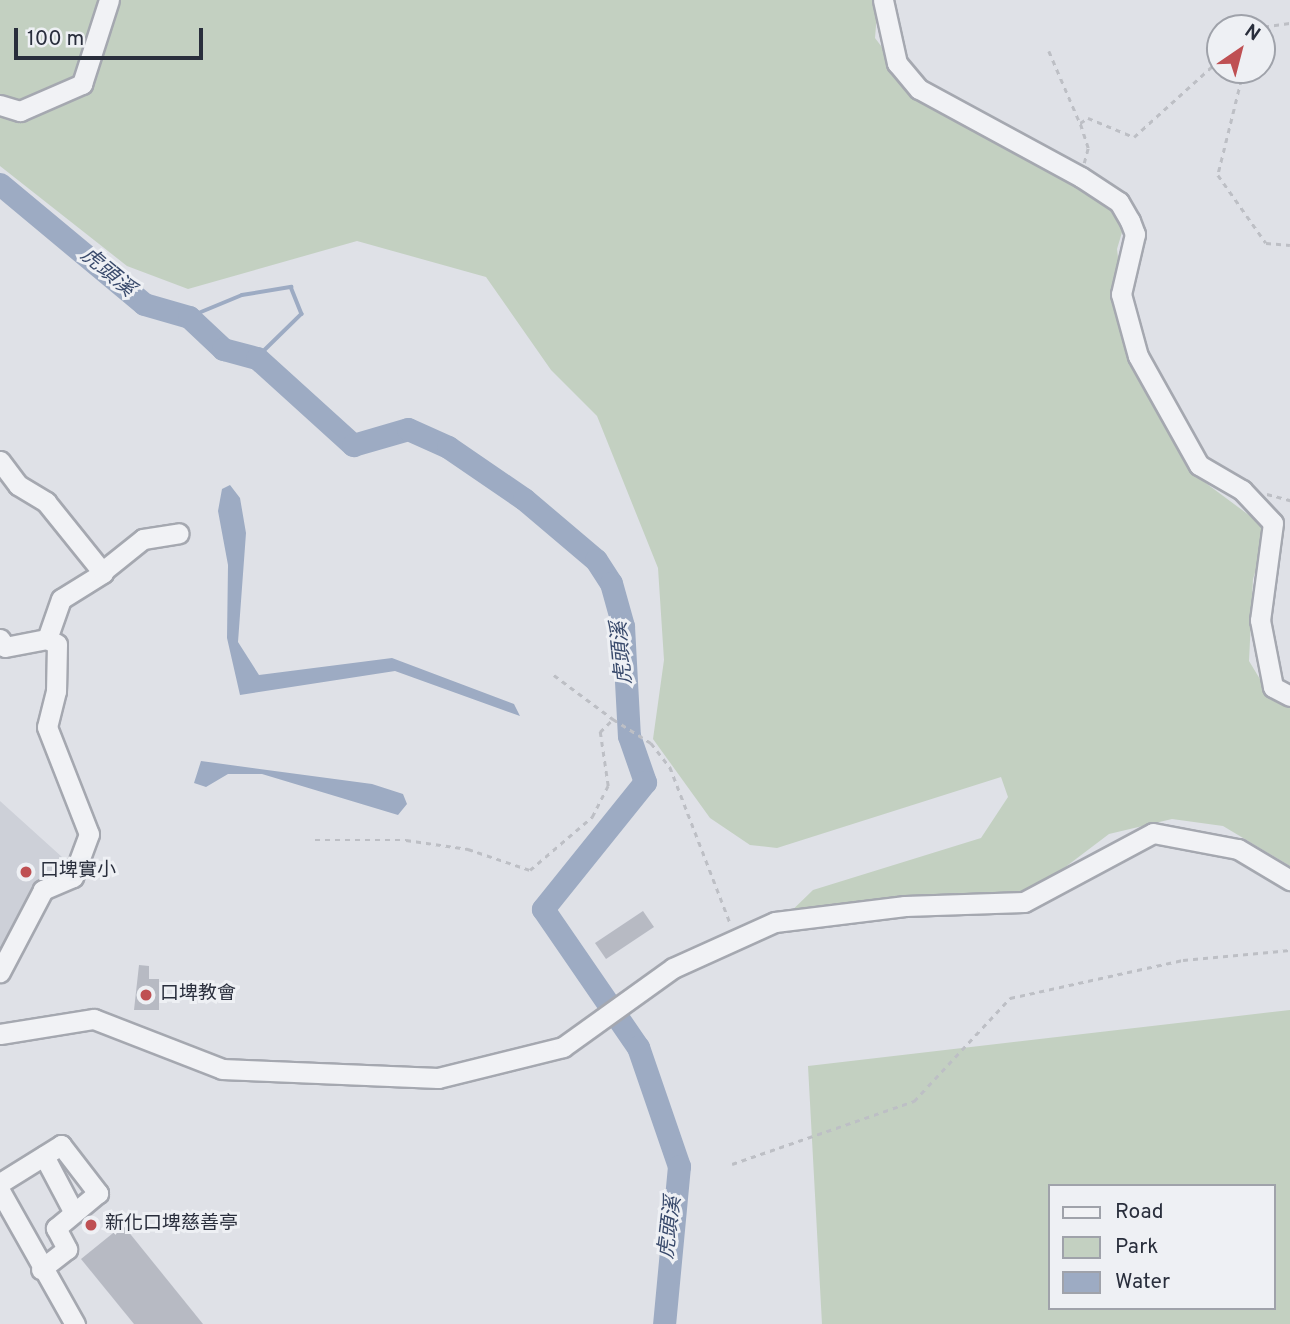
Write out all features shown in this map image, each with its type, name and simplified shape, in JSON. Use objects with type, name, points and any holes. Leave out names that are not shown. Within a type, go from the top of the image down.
[{"type":"street","points":[[0,105],[20,111],[82,85],[109,0]]},
{"type":"street","points":[[883,0],[897,63],[919,89],[1081,177],[1119,202],[1135,234],[1121,294],[1138,356],[1199,465],[1255,500],[1273,523],[1260,620],[1273,687],[1290,696]]},
{"type":"street","points":[[0,461],[18,485],[46,502],[103,571]]},
{"type":"street","points":[[47,639],[61,599],[143,540],[179,533]]},
{"type":"street","points":[[0,639],[5,647],[47,639],[57,644],[58,671],[47,727],[89,834],[73,877],[43,890],[0,972]]},
{"type":"street","points":[[0,1034],[94,1019],[222,1069],[438,1078],[563,1047],[631,996],[735,938],[775,922],[905,905],[1024,901],[1153,833],[1238,849],[1290,880]]},
{"type":"street","points":[[0,1183],[61,1145],[98,1193],[56,1228],[67,1250],[41,1269]]},
{"type":"street","points":[[44,1156],[74,1213]]},
{"type":"street","points":[[0,1191],[41,1269],[75,1324]]},
{"type":"path","points":[[1049,51],[1080,123],[1087,148],[1081,177]]},
{"type":"path","points":[[1080,123],[1088,118],[1135,137],[1206,72]]},
{"type":"path","points":[[1241,84],[1218,176],[1266,243],[1290,245]]},
{"type":"path","points":[[1255,500],[1270,493],[1290,500]]},
{"type":"path","points":[[554,675],[612,719],[641,737],[670,767],[719,882],[735,938]]},
{"type":"path","points":[[315,840],[406,840],[468,849],[530,870],[592,817],[608,786],[600,732],[612,719]]},
{"type":"path","points":[[732,1164],[914,1101],[1010,998],[1182,960],[1290,950]]},
{"type":"shaded area","name":"口埤實小","points":[[0,801],[62,857],[23,911],[0,965]]},
{"type":"green space","points":[[0,0],[878,0],[875,38],[907,80],[1103,200],[1123,229],[1117,249],[1130,361],[1199,478],[1269,530],[1253,579],[1249,661],[1272,699],[1290,708],[1290,866],[1223,826],[1172,819],[1109,834],[1031,893],[862,901],[779,923],[813,890],[981,838],[1008,797],[1001,777],[777,848],[750,845],[710,818],[653,739],[664,660],[658,568],[597,416],[551,370],[486,277],[357,241],[188,289],[127,266],[0,166]]},
{"type":"green space","points":[[1290,1010],[1290,1324],[822,1324],[808,1066]]},
{"type":"water","points":[[230,485],[240,498],[246,533],[238,642],[259,675],[392,658],[514,704],[520,716],[395,671],[240,695],[227,638],[228,565],[218,511],[222,489]]},
{"type":"water","points":[[201,761],[372,784],[403,794],[407,804],[398,815],[262,774],[228,774],[206,787],[194,783]]},
{"type":"building","points":[[643,911],[654,927],[606,959],[595,943]]},
{"type":"building","name":"口埤教會","points":[[139,965],[149,966],[149,979],[159,979],[159,1010],[134,1010]]},
{"type":"building","points":[[123,1225],[203,1324],[134,1324],[81,1259]]},
{"type":"waterway","name":"虎頭溪","points":[[0,184],[144,304],[189,317],[223,349],[257,358],[353,445],[408,429],[448,447],[524,499],[596,560],[611,583],[623,626],[629,736],[645,782],[543,909],[638,1047],[679,1166],[664,1324]]},
{"type":"waterway","points":[[189,317],[242,295],[291,287],[302,314],[257,358]]},
{"type":"place","name":"口埤實小","points":[[26,872]]},
{"type":"place","name":"口埤教會","points":[[146,995]]},
{"type":"place","name":"新化口埤慈善亭","points":[[91,1225]]}]
